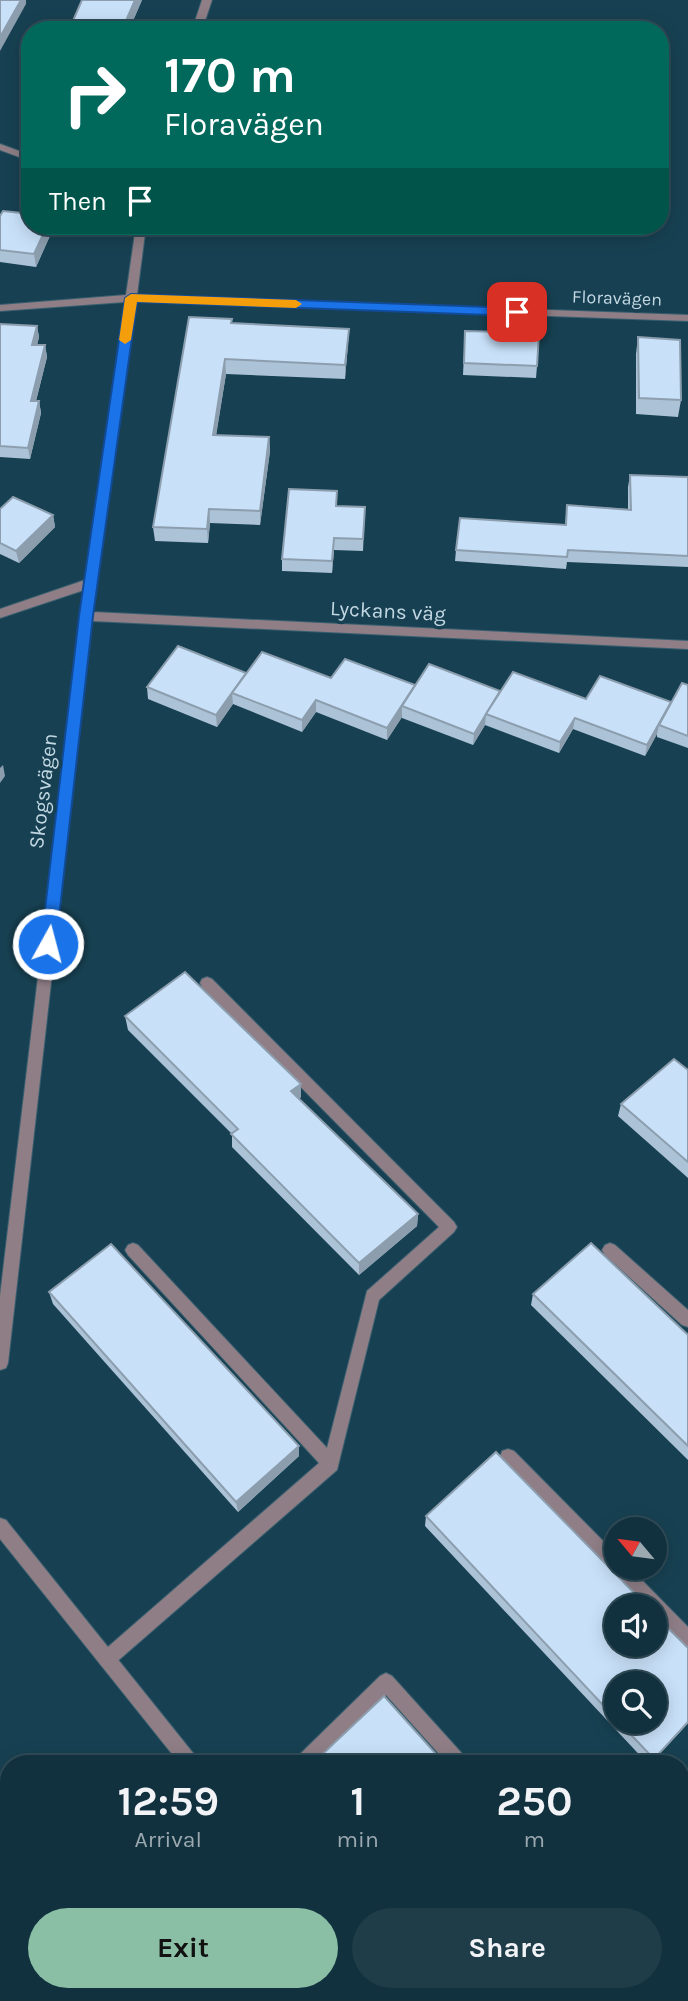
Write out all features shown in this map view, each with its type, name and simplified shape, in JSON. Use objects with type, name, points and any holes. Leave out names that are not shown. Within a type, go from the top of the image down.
[{"type":"street","points":[[200,21],[207,0]]},
{"type":"street","points":[[0,147],[21,155]]},
{"type":"street","name":"Skogsvägen","points":[[0,1363],[90,583],[140,235]]},
{"type":"street","name":"Floravägen","points":[[0,308],[131,298],[688,318]]},
{"type":"street","points":[[0,614],[90,583]]},
{"type":"street","name":"Lyckans väg","points":[[86,616],[688,645]]},
{"type":"street","points":[[107,1660],[331,1464],[372,1296],[449,1227],[207,983]]},
{"type":"street","points":[[133,1250],[331,1464]]},
{"type":"street","points":[[610,1251],[688,1320]]},
{"type":"street","points":[[509,1457],[604,1554]]},
{"type":"street","points":[[0,1525],[184,1755]]},
{"type":"street","points":[[630,1580],[688,1639]]},
{"type":"street","points":[[311,1755],[386,1682],[452,1755]]},
{"type":"building","points":[[0,0],[21,0],[0,37]]},
{"type":"building","points":[[82,0],[135,0],[126,21],[73,21]]},
{"type":"building","points":[[3,211],[21,213],[21,235],[43,235],[34,254],[0,250],[0,216]]},
{"type":"building","points":[[189,317],[232,319],[231,323],[349,329],[345,365],[225,359],[213,435],[269,437],[260,511],[209,509],[207,529],[153,527]]},
{"type":"building","points":[[0,324],[37,326],[32,345],[45,345],[31,401],[39,401],[28,448],[0,446]]},
{"type":"building","points":[[465,331],[539,333],[537,366],[464,363]]},
{"type":"building","points":[[638,337],[680,340],[681,400],[639,398]]},
{"type":"building","points":[[630,475],[688,477],[688,556],[568,550],[567,557],[456,550],[460,518],[566,525],[567,505],[631,510]]},
{"type":"building","points":[[289,489],[337,491],[336,506],[365,507],[363,539],[334,538],[332,561],[282,559]]},
{"type":"building","points":[[13,497],[53,515],[16,551],[0,543],[0,509]]},
{"type":"building","points":[[178,646],[246,673],[216,715],[147,687]]},
{"type":"building","points":[[262,652],[331,678],[345,659],[415,685],[387,728],[316,700],[302,720],[232,693]]},
{"type":"building","points":[[429,664],[500,691],[474,734],[402,706]]},
{"type":"building","points":[[513,672],[586,699],[600,676],[671,702],[647,745],[575,718],[560,742],[486,714]]},
{"type":"building","points":[[682,683],[688,685],[688,736],[659,725]]},
{"type":"building","points":[[185,972],[301,1084],[291,1091],[418,1214],[359,1263],[231,1134],[238,1129],[125,1016]]},
{"type":"building","points":[[674,1059],[688,1070],[688,1162],[621,1104]]},
{"type":"building","points":[[591,1243],[688,1335],[688,1446],[533,1294]]},
{"type":"building","points":[[111,1244],[299,1446],[236,1502],[49,1292]]},
{"type":"building","points":[[496,1452],[604,1562],[604,1580],[622,1580],[635,1594],[604,1594],[604,1657],[667,1657],[667,1627],[688,1648],[688,1722],[658,1755],[650,1755],[630,1734],[667,1734],[667,1671],[604,1671],[604,1706],[426,1516]]},
{"type":"building","points":[[384,1696],[437,1755],[322,1755]]},
{"type":"slow traffic","points":[[125,340],[131,298],[296,304]]},
{"type":"route","points":[[48,944],[86,616],[131,298],[517,312]]}]
